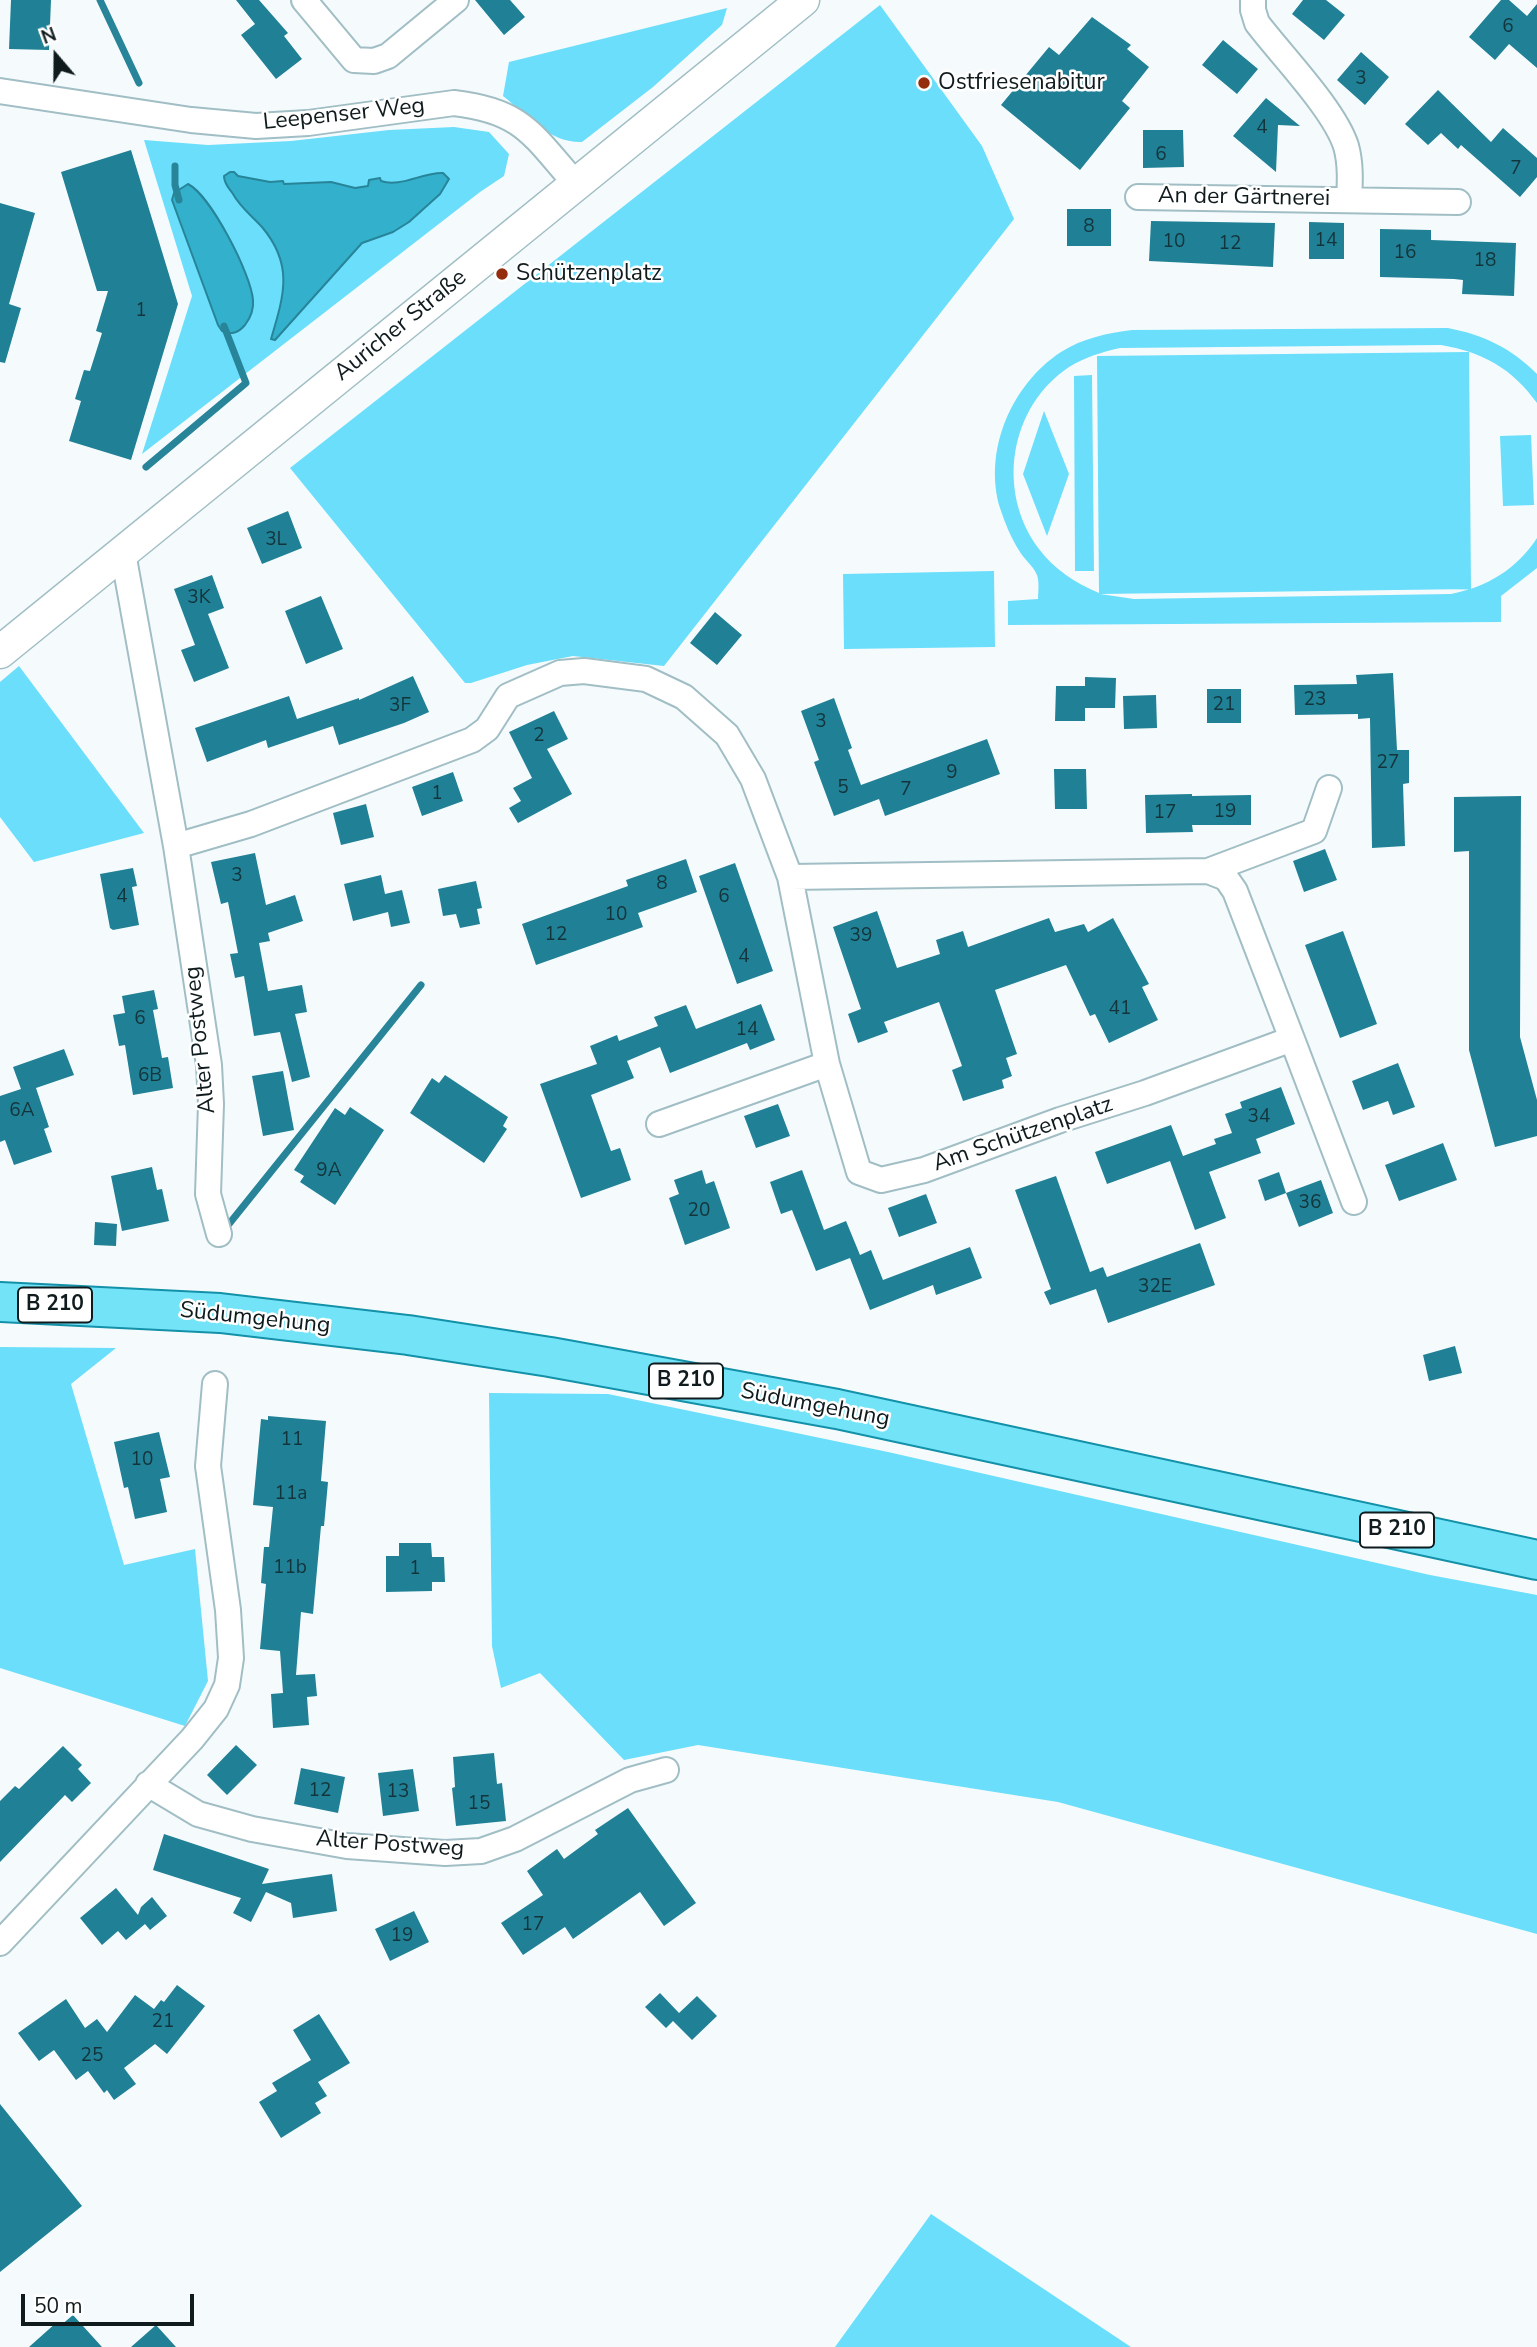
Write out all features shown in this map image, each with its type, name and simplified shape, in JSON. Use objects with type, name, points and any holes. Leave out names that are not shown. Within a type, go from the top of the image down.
[{"type":"main road","name":"Südumgehung","points":[[0,1302],[220,1313],[408,1335],[551,1357],[837,1409],[1537,1560]]},
{"type":"street","points":[[304,0],[354,60],[374,61],[388,56],[456,0]]},
{"type":"street","name":"Auricher Straße","points":[[0,652],[803,0]]},
{"type":"street","name":"An der Gärtnerei","points":[[1253,0],[1257,23],[1332,119],[1345,144],[1350,166],[1349,200]]},
{"type":"street","name":"Leepenser Weg","points":[[0,92],[191,120],[256,125],[309,123],[454,103],[477,106],[500,112],[523,125],[576,184]]},
{"type":"street","name":"An der Gärtnerei","points":[[1138,197],[1458,202]]},
{"type":"street","name":"Alter Postweg","points":[[123,553],[176,846],[209,1065],[211,1104],[208,1194],[219,1234]]},
{"type":"street","name":"Am Schützenplatz","points":[[176,846],[251,824],[472,740],[487,729],[508,696],[559,673],[584,671],[646,680],[684,697],[727,734],[753,779],[790,877],[827,1064],[859,1172],[881,1180],[924,1170],[1292,1039]]},
{"type":"street","points":[[790,877],[1208,871],[1314,831],[1329,788]]},
{"type":"street","points":[[1208,871],[1226,878],[1235,891],[1354,1202]]},
{"type":"street","points":[[659,1124],[827,1064]]},
{"type":"street","points":[[0,1943],[208,1719],[216,1709],[227,1685],[231,1658],[228,1610],[208,1466],[215,1384]]},
{"type":"street","name":"Alter Postweg","points":[[148,1784],[198,1814],[252,1829],[347,1846],[445,1853],[481,1851],[515,1839],[629,1780],[666,1770]]},
{"type":"shaded area","name":"Schützenplatz","points":[[880,5],[982,146],[1014,219],[664,666],[573,656],[527,665],[465,683],[290,468]]},
{"type":"shaded area","points":[[727,8],[722,25],[653,87],[582,142],[559,138],[549,133],[503,96],[509,62]]},
{"type":"shaded area","points":[[454,127],[489,132],[509,154],[504,176],[142,454],[192,296],[144,140],[208,145]]},
{"type":"shaded area","points":[[230,172],[270,182],[283,181],[284,184],[331,182],[355,188],[368,186],[369,180],[380,178],[381,181],[396,183],[443,173],[449,179],[440,194],[409,222],[393,232],[362,243],[275,340],[271,339],[280,308],[283,281],[279,254],[262,227],[239,203],[226,184],[224,176]]},
{"type":"shaded area","points":[[188,184],[197,191],[218,219],[238,255],[251,288],[252,313],[245,325],[235,332],[222,331],[218,325],[172,200],[174,193]]},
{"type":"shaded area","points":[[1448,328],[1473,334],[1496,344],[1527,365],[1537,374],[1537,403],[1517,380],[1495,363],[1470,352],[1441,345],[1120,348],[1094,355],[1069,367],[1049,384],[1033,404],[1022,427],[1015,452],[1017,502],[1025,526],[1051,563],[1082,585],[1099,593],[1097,356],[1469,352],[1471,589],[1500,575],[1520,559],[1537,538],[1537,568],[1501,596],[1501,622],[1008,625],[1008,601],[1038,599],[1038,582],[1034,570],[1014,541],[1000,508],[995,464],[999,442],[1006,420],[1028,382],[1061,352],[1096,337],[1132,330]],"holes":[[[1470,589],[1451,594],[1134,599],[1100,594]]]},
{"type":"shaded area","points":[[1092,375],[1094,571],[1075,571],[1074,376]]},
{"type":"shaded area","points":[[1044,411],[1069,474],[1047,536],[1023,474]]},
{"type":"shaded area","points":[[1531,435],[1534,505],[1503,506],[1500,436]]},
{"type":"shaded area","points":[[994,571],[995,647],[844,649],[843,574]]},
{"type":"shaded area","points":[[19,666],[144,833],[34,862],[0,817],[0,682]]},
{"type":"shaded area","points":[[0,1347],[116,1348],[71,1384],[124,1565],[195,1549],[208,1681],[185,1726],[0,1668]]},
{"type":"shaded area","points":[[489,1393],[608,1394],[888,1452],[1430,1575],[1537,1595],[1537,1934],[1058,1802],[698,1745],[624,1760],[540,1673],[501,1688],[492,1646]]},
{"type":"shaded area","points":[[931,2214],[1131,2347],[835,2347]]},
{"type":"building","points":[[11,0],[51,0],[49,50],[9,49]]},
{"type":"building","points":[[236,0],[259,0],[288,33],[284,36],[302,59],[276,79],[241,35],[255,24]]},
{"type":"building","points":[[475,0],[510,0],[525,17],[504,35]]},
{"type":"building","points":[[1303,0],[1326,0],[1345,15],[1324,40],[1292,14]]},
{"type":"building","points":[[1501,0],[1509,0],[1527,16],[1537,4],[1537,68],[1509,44],[1495,60],[1469,37]]},
{"type":"building","points":[[1092,17],[1131,45],[1127,49],[1149,67],[1122,101],[1130,108],[1080,170],[1001,105],[1049,47],[1059,55]]},
{"type":"building","points":[[1223,40],[1258,69],[1237,94],[1202,65]]},
{"type":"building","points":[[1361,52],[1389,77],[1365,105],[1337,80]]},
{"type":"building","points":[[1438,90],[1491,142],[1503,128],[1537,158],[1537,177],[1520,197],[1461,145],[1458,149],[1441,133],[1428,145],[1405,124]]},
{"type":"building","points":[[1266,98],[1300,126],[1278,125],[1276,172],[1233,136]]},
{"type":"building","points":[[1143,130],[1183,130],[1184,167],[1143,168]]},
{"type":"building","points":[[131,150],[178,304],[131,460],[69,441],[81,401],[75,399],[84,370],[90,371],[102,333],[96,331],[108,291],[97,291],[61,172]]},
{"type":"building","points":[[0,203],[35,213],[9,304],[21,308],[5,363],[0,362]]},
{"type":"building","points":[[1067,209],[1111,209],[1111,246],[1067,246]]},
{"type":"building","points":[[1151,221],[1275,223],[1273,267],[1149,261]]},
{"type":"building","points":[[1309,222],[1344,223],[1344,259],[1309,259]]},
{"type":"building","points":[[1380,229],[1431,230],[1431,240],[1516,243],[1514,296],[1462,294],[1463,280],[1380,277]]},
{"type":"building","points":[[288,511],[302,548],[262,564],[247,528]]},
{"type":"building","points":[[212,575],[224,608],[208,614],[229,668],[194,682],[181,650],[195,645],[174,589]]},
{"type":"building","points":[[321,596],[343,649],[306,664],[285,611]]},
{"type":"building","points":[[715,612],[742,635],[717,665],[690,643]]},
{"type":"building","points":[[1393,673],[1397,750],[1409,750],[1409,783],[1403,784],[1405,846],[1372,848],[1370,718],[1358,719],[1358,714],[1295,715],[1294,685],[1357,684],[1356,675]]},
{"type":"building","points":[[413,676],[429,712],[339,745],[333,726],[268,748],[266,740],[207,762],[195,728],[289,696],[297,719],[359,700]]},
{"type":"building","points":[[1085,677],[1116,678],[1115,708],[1085,708],[1085,721],[1055,721],[1056,686],[1085,686]]},
{"type":"building","points":[[1207,689],[1241,689],[1241,723],[1207,723]]},
{"type":"building","points":[[1156,695],[1157,728],[1124,729],[1123,696]]},
{"type":"building","points":[[834,698],[852,748],[848,750],[861,785],[987,739],[1000,774],[885,816],[879,799],[834,816],[814,762],[819,760],[801,711]]},
{"type":"building","points":[[554,711],[568,739],[547,749],[572,794],[518,823],[509,808],[521,801],[513,788],[532,778],[509,732]]},
{"type":"building","points":[[1054,769],[1086,769],[1087,809],[1055,809]]},
{"type":"building","points":[[453,772],[463,801],[422,816],[412,787]]},
{"type":"building","points":[[1145,795],[1251,795],[1251,825],[1192,825],[1193,832],[1146,833]]},
{"type":"building","points":[[1521,796],[1520,1037],[1537,1100],[1537,1136],[1495,1147],[1469,1050],[1469,851],[1454,852],[1454,797]]},
{"type":"building","points":[[366,804],[374,837],[341,845],[333,813]]},
{"type":"building","points":[[1325,849],[1337,880],[1304,892],[1293,861]]},
{"type":"building","points":[[255,853],[266,905],[295,895],[303,921],[268,933],[270,941],[259,943],[268,991],[302,985],[307,1012],[295,1014],[310,1077],[292,1082],[280,1032],[254,1036],[244,976],[235,978],[230,954],[238,953],[228,902],[221,904],[211,862]]},
{"type":"building","points":[[686,859],[697,892],[638,913],[643,927],[536,965],[522,924],[628,886],[626,880]]},
{"type":"building","points":[[735,863],[773,971],[737,984],[699,876]]},
{"type":"building","points":[[133,868],[137,886],[132,887],[139,925],[113,930],[110,928],[100,874]]},
{"type":"building","points":[[381,875],[385,894],[402,890],[410,923],[391,927],[388,912],[353,921],[344,884]]},
{"type":"building","points":[[476,881],[482,908],[477,909],[480,924],[460,928],[456,914],[443,916],[438,889]]},
{"type":"building","points":[[877,911],[897,968],[940,954],[936,940],[963,931],[968,947],[1049,918],[1055,932],[1084,924],[1088,932],[1113,918],[1149,984],[1142,987],[1158,1020],[1109,1043],[1095,1014],[1090,1016],[1066,965],[995,990],[1017,1054],[1006,1058],[1012,1076],[1002,1080],[1004,1088],[963,1101],[952,1070],[962,1066],[939,1002],[884,1022],[888,1032],[858,1043],[848,1014],[861,1009],[833,927]]},
{"type":"building","points":[[1343,931],[1377,1024],[1340,1038],[1305,945]]},
{"type":"building","points":[[154,990],[158,1009],[153,1010],[162,1058],[168,1057],[173,1088],[133,1095],[125,1045],[119,1046],[113,1015],[125,1013],[122,996]]},
{"type":"building","points":[[761,1004],[775,1040],[750,1050],[747,1043],[670,1073],[660,1047],[627,1061],[634,1078],[591,1095],[611,1151],[620,1148],[631,1180],[581,1198],[540,1084],[597,1064],[590,1046],[617,1035],[619,1041],[658,1026],[654,1017],[686,1005],[696,1029]]},
{"type":"building","points":[[64,1049],[74,1075],[36,1088],[49,1127],[44,1129],[52,1152],[14,1165],[5,1140],[0,1142],[0,1096],[21,1089],[13,1067]]},
{"type":"building","points":[[1398,1063],[1415,1107],[1393,1115],[1388,1101],[1363,1110],[1352,1081]]},
{"type":"building","points":[[283,1071],[294,1130],[263,1136],[252,1076]]},
{"type":"building","points":[[445,1075],[508,1117],[503,1126],[507,1129],[484,1163],[410,1113],[432,1078],[439,1083]]},
{"type":"building","points":[[1281,1087],[1295,1124],[1256,1139],[1261,1153],[1209,1172],[1226,1218],[1195,1230],[1170,1161],[1107,1184],[1095,1152],[1171,1125],[1183,1156],[1216,1144],[1214,1139],[1232,1133],[1225,1114],[1242,1108],[1240,1102]]},
{"type":"building","points":[[778,1104],[790,1136],[756,1148],[744,1116]]},
{"type":"building","points":[[350,1107],[384,1130],[335,1205],[300,1182],[304,1176],[294,1170],[335,1108],[345,1115]]},
{"type":"building","points":[[1443,1143],[1457,1180],[1399,1201],[1385,1165]]},
{"type":"building","points":[[152,1167],[157,1190],[162,1189],[169,1221],[122,1231],[111,1176]]},
{"type":"building","points":[[702,1170],[706,1184],[714,1181],[730,1228],[685,1245],[669,1198],[679,1194],[674,1180]]},
{"type":"building","points":[[802,1170],[824,1230],[846,1221],[860,1255],[871,1250],[883,1280],[970,1247],[982,1278],[936,1295],[933,1285],[870,1310],[850,1258],[816,1271],[792,1210],[781,1214],[770,1182]]},
{"type":"building","points":[[1279,1172],[1286,1193],[1265,1201],[1258,1180]]},
{"type":"building","points":[[1056,1176],[1090,1272],[1103,1267],[1107,1277],[1200,1243],[1215,1285],[1108,1323],[1096,1289],[1050,1305],[1044,1292],[1051,1289],[1015,1190]]},
{"type":"building","points":[[1321,1180],[1333,1213],[1299,1227],[1286,1193]]},
{"type":"building","points":[[926,1194],[937,1223],[899,1237],[888,1208]]},
{"type":"building","points":[[95,1222],[117,1224],[116,1246],[94,1245]]},
{"type":"building","points":[[1455,1346],[1462,1373],[1429,1381],[1423,1355]]},
{"type":"building","points":[[268,1416],[326,1421],[321,1481],[328,1482],[313,1614],[301,1612],[296,1675],[315,1674],[317,1696],[307,1697],[309,1725],[273,1728],[271,1694],[283,1693],[280,1651],[260,1649],[266,1584],[261,1583],[264,1547],[269,1547],[273,1507],[253,1505],[261,1419],[268,1420]]},
{"type":"building","points":[[159,1432],[170,1477],[160,1479],[167,1512],[135,1519],[128,1487],[124,1488],[114,1442]]},
{"type":"building","points":[[399,1543],[431,1543],[432,1557],[444,1557],[445,1582],[432,1582],[432,1591],[386,1592],[386,1556],[399,1556]]},
{"type":"building","points":[[236,1745],[257,1765],[227,1795],[207,1775]]},
{"type":"building","points":[[63,1746],[82,1765],[78,1769],[91,1783],[72,1802],[65,1795],[0,1862],[0,1801],[15,1786],[19,1789]]},
{"type":"building","points":[[494,1753],[497,1784],[502,1783],[506,1821],[456,1826],[452,1788],[455,1787],[453,1757]]},
{"type":"building","points":[[301,1768],[345,1777],[338,1813],[294,1804]]},
{"type":"building","points":[[413,1769],[419,1811],[383,1816],[378,1773]]},
{"type":"building","points":[[628,1808],[696,1903],[664,1926],[640,1892],[573,1939],[565,1927],[523,1955],[501,1923],[543,1895],[527,1871],[557,1849],[564,1859],[598,1834],[595,1830]]},
{"type":"building","points":[[164,1834],[269,1869],[262,1884],[332,1874],[337,1911],[293,1918],[291,1903],[266,1892],[251,1922],[233,1913],[241,1898],[153,1870]]},
{"type":"building","points":[[116,1888],[138,1915],[141,1907],[152,1897],[167,1916],[150,1930],[145,1924],[126,1940],[118,1931],[102,1945],[80,1918]]},
{"type":"building","points":[[414,1911],[429,1942],[390,1961],[375,1929]]},
{"type":"building","points":[[177,1985],[205,2006],[167,2054],[155,2044],[124,2068],[136,2084],[114,2100],[107,2090],[104,2093],[88,2071],[76,2080],[54,2050],[39,2061],[18,2033],[66,1999],[85,2028],[97,2019],[107,2032],[135,1995],[154,2009],[161,2000],[164,2002]]},
{"type":"building","points":[[660,1993],[679,2013],[697,1996],[717,2016],[692,2040],[673,2021],[666,2028],[645,2007]]},
{"type":"building","points":[[319,2014],[350,2063],[318,2082],[327,2096],[315,2103],[321,2113],[281,2138],[259,2102],[277,2091],[272,2083],[311,2060],[293,2030]]},
{"type":"building","points":[[0,2104],[82,2206],[0,2272]]},
{"type":"building","points":[[73,2315],[102,2347],[29,2347],[57,2322],[60,2326]]},
{"type":"building","points":[[156,2325],[176,2347],[131,2347]]},
{"type":"waterway","points":[[100,0],[139,83]]},
{"type":"waterway","points":[[175,166],[175,185],[179,200]]},
{"type":"waterway","points":[[146,467],[246,383],[224,326]]},
{"type":"waterway","points":[[229,1224],[421,985]]},
{"type":"place","name":"Ostfriesenabitur","points":[[924,83]]},
{"type":"place","name":"Schützenplatz","points":[[502,274]]}]
